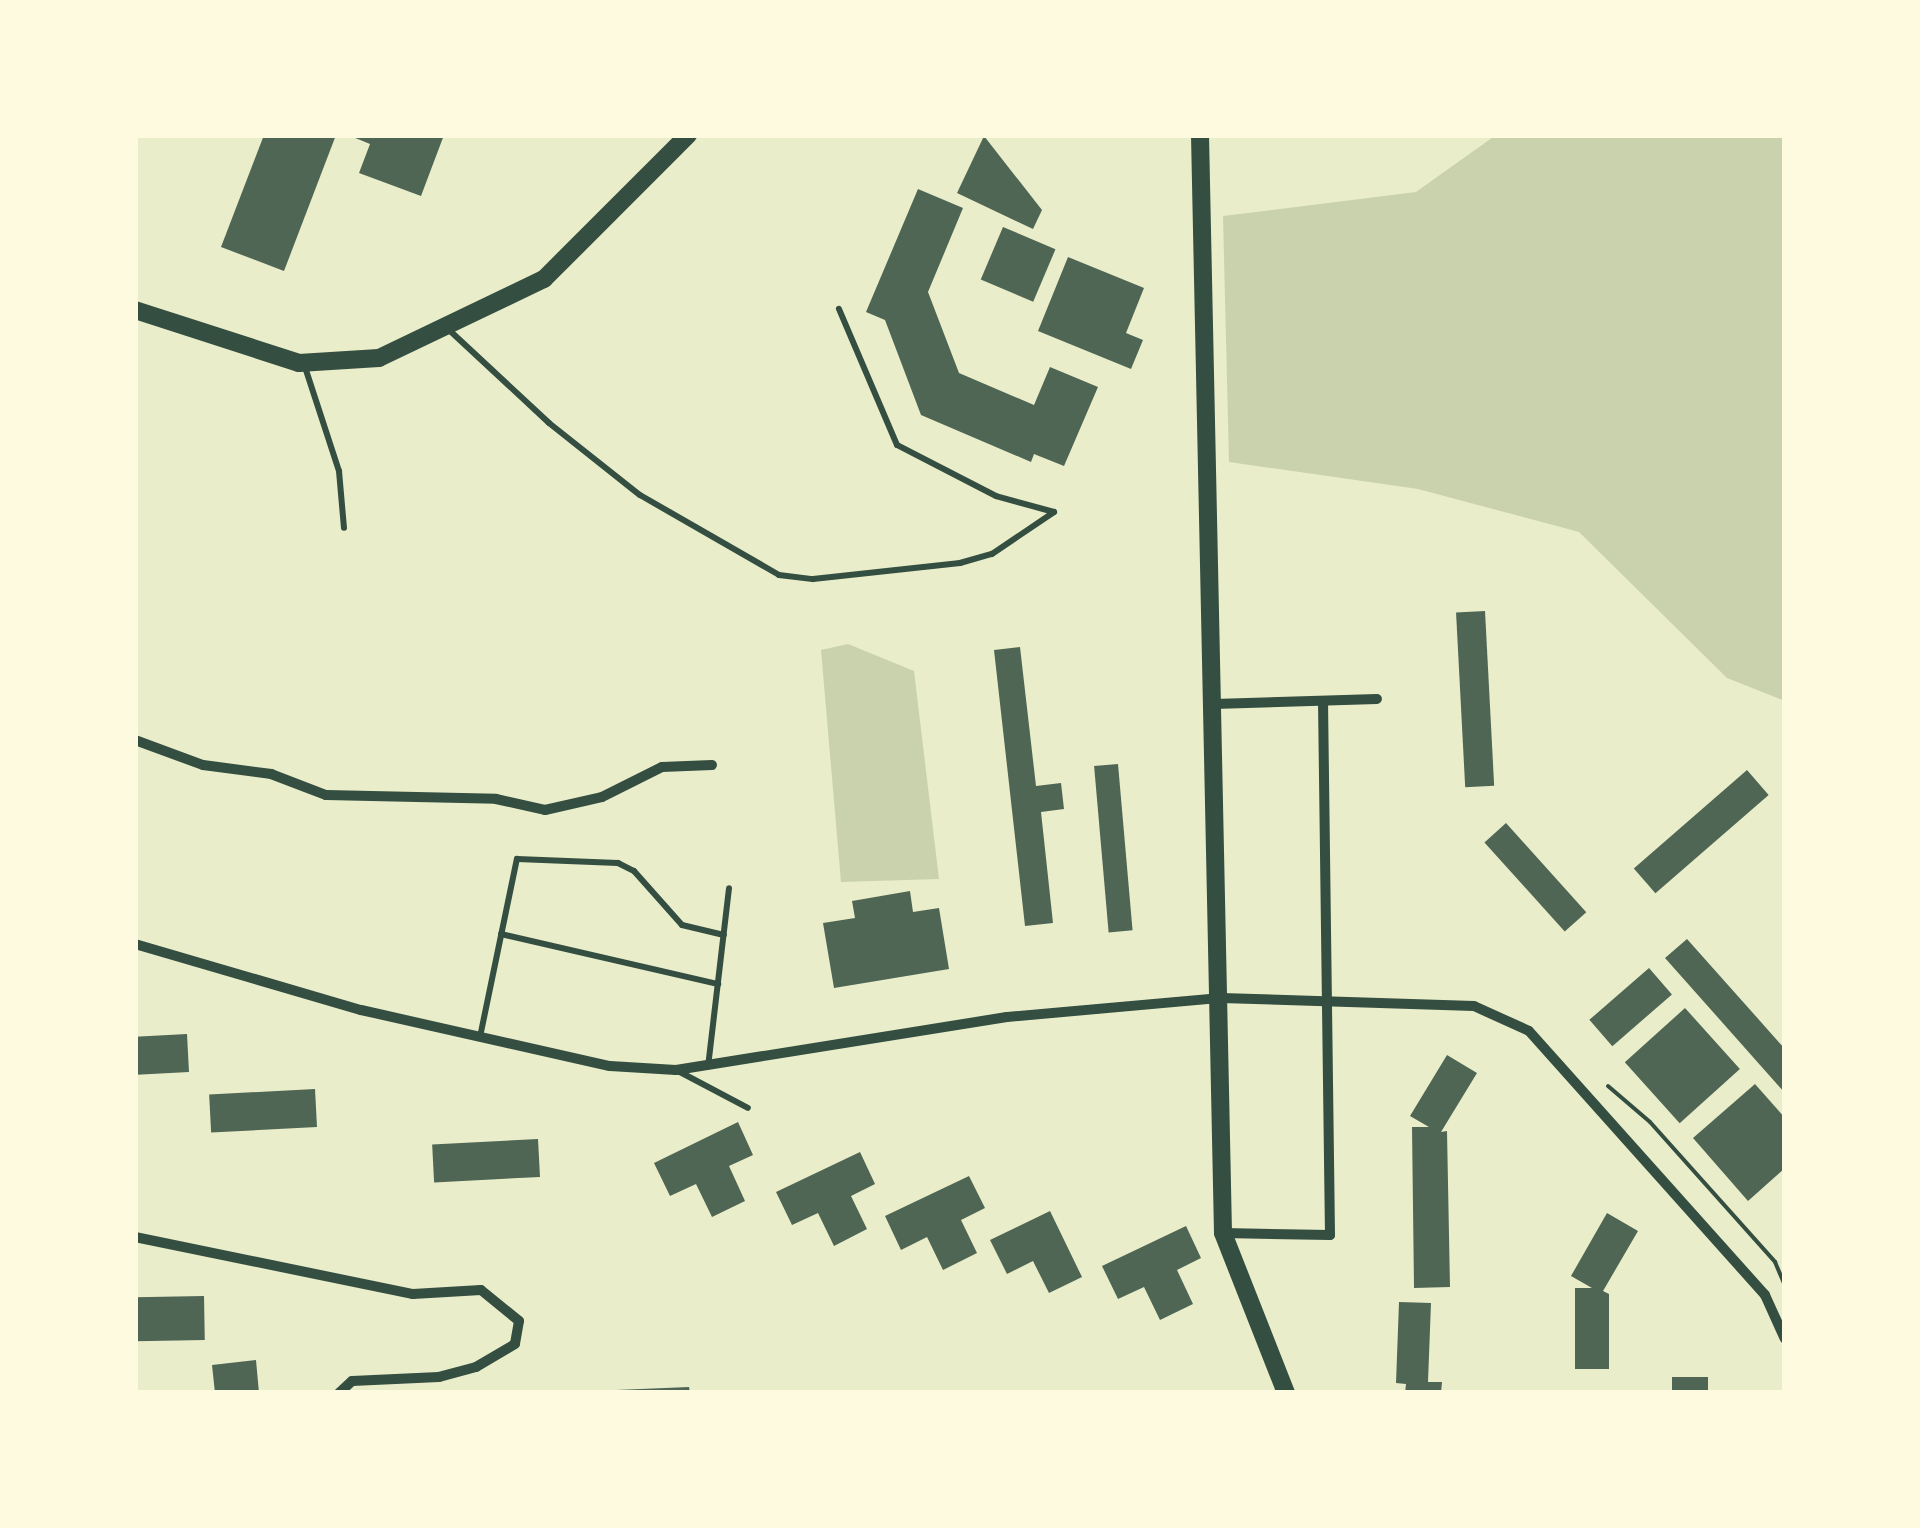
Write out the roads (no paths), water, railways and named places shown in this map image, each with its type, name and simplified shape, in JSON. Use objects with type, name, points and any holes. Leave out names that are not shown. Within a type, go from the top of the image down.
[{"type":"street","points":[[135,310],[304,362],[379,358],[544,279],[688,135]]},
{"type":"street","points":[[1200,135],[1223,1234],[1286,1393]]},
{"type":"street","points":[[1214,704],[1377,699]]},
{"type":"street","points":[[1223,1234],[1330,1235],[1330,996],[1323,701]]},
{"type":"street","points":[[135,740],[203,765],[271,774],[326,794],[496,799],[545,810],[602,797],[662,766],[712,765]]},
{"type":"street","points":[[135,944],[480,1037],[610,1066],[676,1070],[708,1069],[1006,1017],[1221,998],[1330,996],[1474,1006],[1528,1031],[1765,1295],[1785,1340]]},
{"type":"street","points":[[135,1238],[413,1294],[481,1290],[519,1321],[515,1344],[476,1367],[439,1377],[352,1381],[339,1393]]},
{"type":"lane","points":[[448,328],[549,424],[640,495],[779,574],[813,579],[960,564],[992,554],[1054,512],[996,496],[897,445],[839,310]]},
{"type":"lane","points":[[304,362],[340,471],[344,528]]},
{"type":"lane","points":[[480,1037],[516,860],[618,863],[634,871],[682,925],[724,935]]},
{"type":"lane","points":[[708,1069],[729,888]]},
{"type":"lane","points":[[501,934],[718,984]]},
{"type":"lane","points":[[676,1070],[748,1108]]}]
